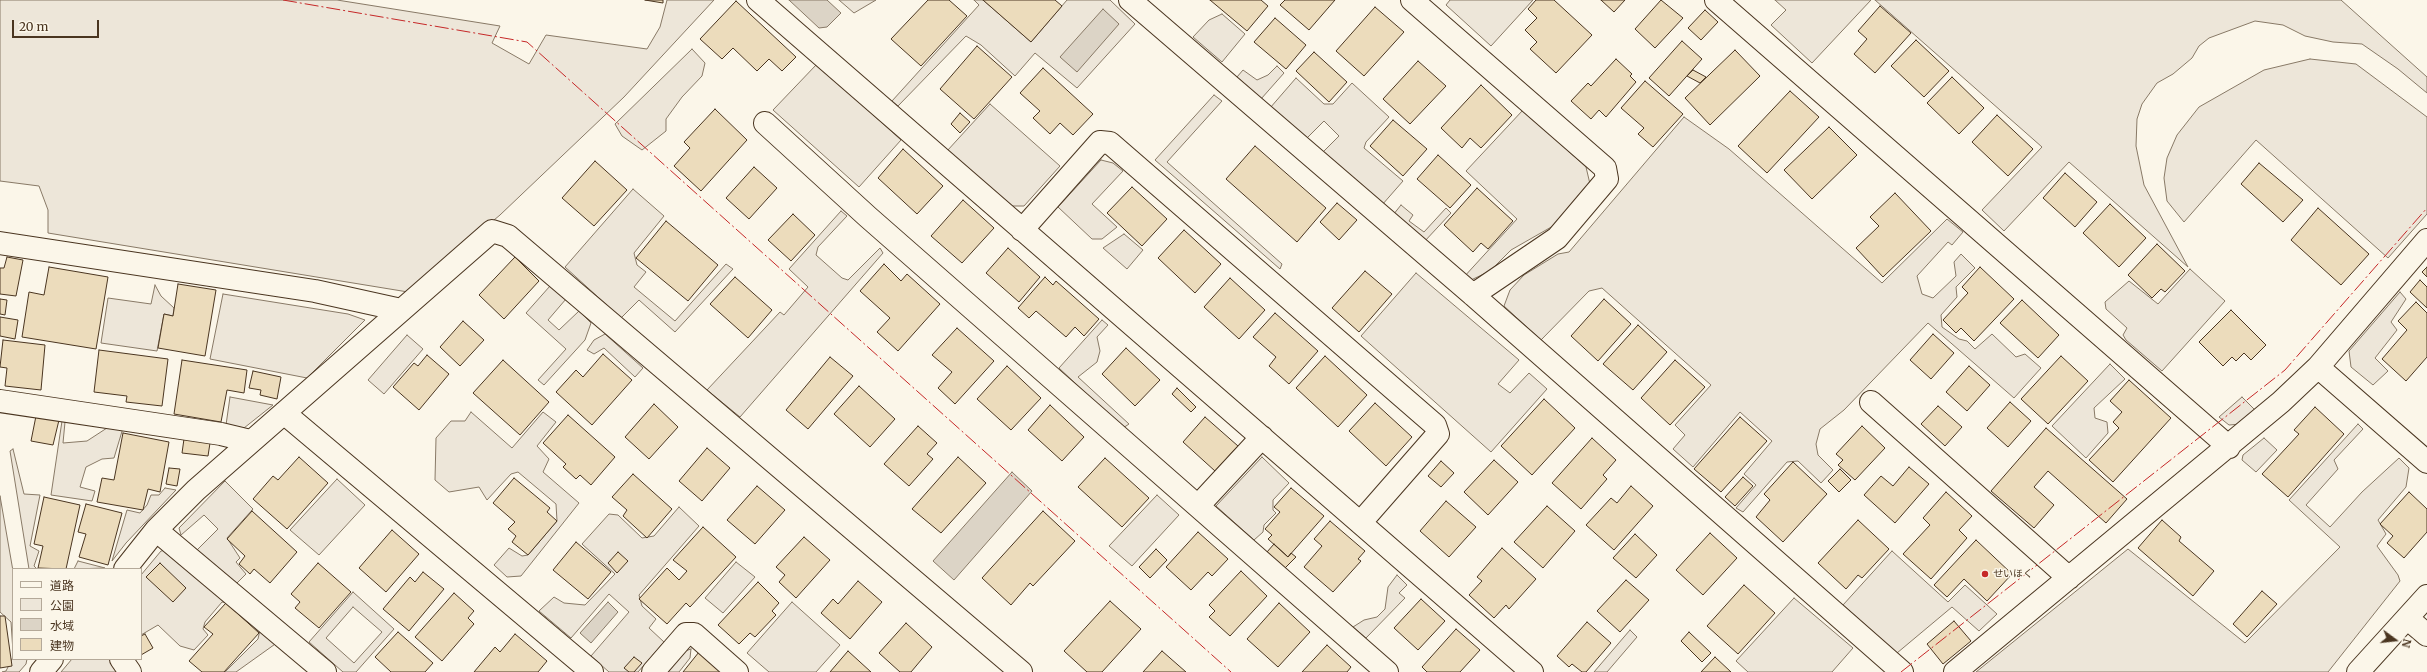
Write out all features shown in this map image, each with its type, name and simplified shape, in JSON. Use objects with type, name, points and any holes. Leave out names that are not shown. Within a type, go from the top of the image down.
[{"type":"street","points":[[758,0],[1532,672]]},
{"type":"street","points":[[1130,0],[1473,295],[1902,672]]},
{"type":"street","points":[[1412,0],[1605,168],[1607,179],[1557,238],[1473,295]]},
{"type":"street","points":[[1716,0],[2229,447]]},
{"type":"street","points":[[765,123],[868,217],[1387,672]]},
{"type":"street","points":[[1022,230],[1100,142],[1110,143],[1435,425],[1438,434],[1361,522]]},
{"type":"street","points":[[126,568],[156,530],[196,490],[250,441],[492,231],[508,236],[1021,672]]},
{"type":"street","points":[[1955,672],[2229,447],[2318,367],[2427,240]]},
{"type":"street","points":[[0,243],[315,291],[401,310]]},
{"type":"street","points":[[2318,367],[2427,462]]},
{"type":"street","points":[[0,401],[221,434],[250,441]]},
{"type":"street","points":[[1871,402],[2069,578]]},
{"type":"street","points":[[284,413],[592,672]]},
{"type":"street","points":[[1198,506],[1262,437]]},
{"type":"street","points":[[156,530],[325,672]]},
{"type":"street","points":[[2358,672],[2427,596]]},
{"type":"street","points":[[2407,618],[2427,636]]},
{"type":"street","points":[[653,672],[686,634],[694,634],[737,672]]},
{"type":"street","points":[[41,672],[51,660]]},
{"type":"street","points":[[122,660],[130,672]]},
{"type":"green space","points":[[0,0],[337,0],[500,26],[492,43],[529,64],[546,35],[647,49],[660,27],[667,0],[714,0],[624,97],[500,215],[408,292],[48,233],[48,210],[39,186],[0,181]]},
{"type":"green space","points":[[839,0],[876,0],[854,13]]},
{"type":"green space","points":[[974,0],[983,0],[1031,42],[1067,0],[1110,0],[1135,24],[1077,88],[1035,53],[1015,76],[981,45],[966,36],[898,106],[892,101],[979,5]]},
{"type":"green space","points":[[1450,0],[1533,0],[1491,46],[1446,5]]},
{"type":"green space","points":[[1775,0],[1871,0],[1812,63],[1771,25],[1786,10]]},
{"type":"green space","points":[[1875,0],[2341,0],[2427,77],[2427,93],[2398,69],[2362,44],[2333,42],[2305,36],[2283,25],[2255,21],[2209,38],[2199,46],[2192,58],[2173,74],[2157,83],[2142,104],[2137,119],[2136,146],[2144,185],[2188,267],[2069,162],[2004,231],[1982,210],[2042,147]]},
{"type":"green space","points":[[1222,14],[1245,34],[1222,62],[1193,37],[1209,20]]},
{"type":"green space","points":[[692,49],[705,63],[702,76],[682,97],[666,119],[666,131],[642,150],[622,136],[615,124]]},
{"type":"green space","points":[[2310,59],[2356,64],[2427,117],[2427,214],[2388,258],[2256,140],[2184,222],[2167,201],[2164,178],[2167,158],[2177,135],[2199,107],[2264,70]]},
{"type":"green space","points":[[817,64],[901,140],[859,187],[773,110]]},
{"type":"green space","points":[[1277,66],[1284,73],[1261,99],[1237,77],[1243,70],[1257,80],[1268,75]]},
{"type":"green space","points":[[1296,78],[1324,104],[1333,104],[1352,83],[1389,117],[1366,142],[1364,148],[1403,181],[1382,205],[1322,153],[1339,136],[1324,121],[1306,139],[1270,108]]},
{"type":"green space","points":[[1214,95],[1222,101],[1167,162],[1282,264],[1280,269],[1155,160]]},
{"type":"green space","points":[[990,104],[1060,166],[1024,206],[1011,206],[947,151]]},
{"type":"green space","points":[[1523,110],[1586,167],[1590,184],[1553,226],[1511,250],[1490,271],[1469,281],[1463,278],[1517,219],[1466,171]]},
{"type":"green space","points":[[1684,117],[1729,149],[1882,283],[1947,219],[1963,232],[1952,245],[1948,242],[1917,276],[1922,294],[1933,298],[1956,276],[1954,262],[1961,254],[1975,268],[1956,287],[1957,297],[1941,315],[1942,327],[1959,339],[1967,341],[1975,349],[1992,334],[2016,357],[2025,354],[2041,368],[2014,398],[1928,323],[1844,410],[1820,429],[1816,444],[1818,455],[1833,470],[1821,483],[1798,461],[1787,462],[1743,512],[1736,508],[1756,485],[1744,474],[1772,441],[1740,412],[1693,467],[1673,449],[1685,435],[1675,425],[1711,385],[1602,288],[1589,291],[1541,340],[1504,306],[1510,290],[1524,275],[1558,254],[1569,252]]},
{"type":"green space","points":[[1101,160],[1113,163],[1123,171],[1092,204],[1117,227],[1102,239],[1092,239],[1058,207]]},
{"type":"green space","points":[[633,189],[664,216],[634,253],[637,265],[646,272],[634,287],[675,321],[726,264],[733,269],[675,332],[639,300],[621,318],[565,267]]},
{"type":"green space","points":[[1401,205],[1413,215],[1409,221],[1424,232],[1446,208],[1451,213],[1424,242],[1393,215]]},
{"type":"green space","points":[[841,211],[847,216],[818,247],[816,255],[842,278],[848,280],[880,248],[883,253],[740,417],[707,390],[780,312],[784,315],[808,287],[789,269]]},
{"type":"green space","points":[[1124,234],[1143,250],[1127,269],[1103,248]]},
{"type":"green space","points":[[2190,269],[2225,301],[2162,371],[2126,340],[2123,335],[2127,328],[2106,309],[2105,302],[2129,281],[2158,304]]},
{"type":"green space","points":[[1416,273],[1519,360],[1498,384],[1510,393],[1529,373],[1547,389],[1491,452],[1361,336]]},
{"type":"green space","points":[[155,285],[161,296],[174,308],[173,316],[164,314],[157,351],[101,343],[108,298],[151,304]]},
{"type":"green space","points":[[550,286],[566,299],[548,320],[559,330],[579,311],[591,323],[585,340],[544,385],[538,380],[566,349],[526,313]]},
{"type":"green space","points":[[2400,292],[2406,299],[2391,322],[2397,330],[2375,358],[2388,371],[2373,385],[2351,367],[2349,351]]},
{"type":"green space","points":[[223,294],[348,314],[365,320],[307,378],[210,359]]},
{"type":"green space","points":[[1102,320],[1108,325],[1097,337],[1100,351],[1097,362],[1078,377],[1129,424],[1123,428],[1059,368]]},
{"type":"green space","points":[[605,334],[643,368],[635,377],[604,348],[594,354],[587,350],[594,340]]},
{"type":"green space","points":[[407,335],[423,349],[384,394],[368,380]]},
{"type":"green space","points":[[2110,364],[2125,379],[2094,408],[2095,418],[2107,422],[2108,433],[2086,458],[2052,426]]},
{"type":"green space","points":[[230,397],[273,405],[244,428],[226,425]]},
{"type":"green space","points":[[2242,397],[2256,411],[2241,424],[2229,425],[2219,417]]},
{"type":"green space","points":[[471,412],[512,448],[543,412],[556,422],[537,446],[549,459],[543,472],[579,503],[521,576],[507,577],[494,565],[509,548],[522,556],[528,555],[557,521],[556,504],[518,472],[511,474],[487,500],[479,487],[449,492],[435,480],[436,438],[451,421],[465,421]]},
{"type":"green space","points":[[62,421],[65,422],[63,443],[87,441],[110,426],[123,428],[114,458],[102,459],[86,467],[80,487],[95,491],[92,501],[51,495]]},
{"type":"green space","points":[[2358,424],[2363,429],[2334,460],[2338,469],[2306,505],[2330,527],[2362,492],[2399,458],[2409,468],[2406,487],[2378,520],[2386,534],[2377,546],[2398,575],[2400,581],[2328,672],[1976,672],[2128,549],[2245,643],[2340,547],[2289,500]]},
{"type":"green space","points":[[2264,438],[2277,450],[2256,472],[2242,460],[2243,455]]},
{"type":"green space","points":[[13,449],[24,494],[40,495],[30,546],[39,551],[34,566],[36,568],[29,568],[10,451]]},
{"type":"green space","points":[[1262,457],[1289,483],[1273,500],[1273,510],[1276,513],[1264,525],[1263,532],[1254,540],[1216,506]]},
{"type":"green space","points":[[337,479],[365,505],[319,555],[290,530]]},
{"type":"green space","points":[[225,481],[253,509],[227,538],[240,558],[236,562],[246,574],[236,584],[197,550],[218,529],[204,515],[181,535],[179,528]]},
{"type":"green space","points":[[165,488],[176,490],[126,543],[112,561],[127,510],[140,513],[147,505],[151,495],[159,495]]},
{"type":"green space","points":[[1157,495],[1179,515],[1132,566],[1109,546]]},
{"type":"green space","points":[[0,496],[12,568],[12,637],[11,622],[0,612]]},
{"type":"green space","points":[[679,507],[699,526],[639,595],[642,606],[656,619],[649,628],[664,642],[638,672],[609,672],[591,656],[629,612],[609,594],[571,638],[539,611],[554,597],[564,603],[585,605],[615,574],[582,544],[609,514],[618,515],[642,538],[654,536]]},
{"type":"green space","points":[[171,549],[278,642],[236,672],[225,672],[258,639],[260,630],[231,603],[222,602],[205,622],[203,629],[208,635],[194,650],[180,646],[158,625],[142,634],[142,574],[161,551]]},
{"type":"green space","points":[[1892,551],[1948,602],[1965,585],[1997,614],[1979,631],[1952,607],[1897,653],[1843,605]]},
{"type":"green space","points":[[78,561],[105,568],[74,568]]},
{"type":"green space","points":[[736,562],[755,577],[723,613],[705,598]]},
{"type":"green space","points":[[1397,575],[1407,585],[1399,593],[1405,598],[1366,638],[1353,627],[1364,620],[1377,617],[1385,609],[1388,587]]},
{"type":"green space","points":[[353,592],[394,629],[356,672],[343,672],[309,642]],"holes":[[[353,607],[382,632],[354,663],[326,638]]]},
{"type":"green space","points":[[1794,598],[1853,648],[1832,672],[1748,672],[1736,661]]},
{"type":"green space","points":[[792,602],[840,645],[816,672],[769,672],[747,653]]},
{"type":"green space","points":[[1630,630],[1637,637],[1607,672],[1594,672]]},
{"type":"green space","points":[[691,649],[690,658],[679,672],[665,672],[682,652]]},
{"type":"green space","points":[[12,659],[27,660],[26,664],[19,672],[2,672],[6,671]]},
{"type":"green space","points":[[71,660],[110,660],[120,672],[61,672]]},
{"type":"water","points":[[789,0],[827,0],[841,13],[827,27],[819,28]]},
{"type":"water","points":[[1103,9],[1119,24],[1077,72],[1060,57]]},
{"type":"water","points":[[1012,472],[1032,491],[954,580],[933,561]]},
{"type":"water","points":[[608,602],[618,612],[591,643],[580,633]]},
{"type":"building","points":[[645,0],[663,0],[663,3]]},
{"type":"building","points":[[928,0],[949,0],[967,16],[921,66],[891,39]]},
{"type":"building","points":[[983,0],[1055,0],[1062,6],[1031,42]]},
{"type":"building","points":[[1210,0],[1261,0],[1268,6],[1247,31]]},
{"type":"building","points":[[1285,0],[1335,0],[1309,30],[1280,5]]},
{"type":"building","points":[[1536,0],[1554,0],[1592,35],[1556,73],[1530,49],[1537,42],[1525,30],[1537,18],[1528,9]]},
{"type":"building","points":[[1601,0],[1625,0],[1614,12]]},
{"type":"building","points":[[1661,0],[1683,18],[1655,48],[1635,29]]},
{"type":"building","points":[[736,1],[796,57],[782,71],[769,59],[757,71],[733,48],[722,59],[700,39]]},
{"type":"building","points":[[1880,6],[1911,33],[1875,73],[1854,54],[1867,39],[1858,31]]},
{"type":"building","points":[[1375,7],[1404,32],[1364,76],[1336,51]]},
{"type":"building","points":[[1705,10],[1718,22],[1701,40],[1688,28]]},
{"type":"building","points":[[1275,18],[1306,45],[1286,69],[1254,42]]},
{"type":"building","points":[[1916,40],[1949,71],[1924,97],[1891,66]]},
{"type":"building","points":[[1682,41],[1702,59],[1669,96],[1649,78]]},
{"type":"building","points":[[977,46],[1012,77],[974,119],[940,89]]},
{"type":"building","points":[[1735,50],[1760,76],[1710,125],[1685,98]]},
{"type":"building","points":[[1314,52],[1347,82],[1329,102],[1296,71]]},
{"type":"building","points":[[1616,59],[1632,74],[1630,76],[1636,82],[1606,117],[1599,110],[1591,119],[1571,101],[1588,83],[1591,86]]},
{"type":"building","points":[[1418,61],[1446,86],[1410,124],[1383,99]]},
{"type":"building","points":[[1043,68],[1093,114],[1073,135],[1060,123],[1050,134],[1033,118],[1040,111],[1020,93]]},
{"type":"building","points":[[1693,70],[1706,77],[1700,83],[1687,76]]},
{"type":"building","points":[[1952,77],[1984,108],[1959,134],[1927,103]]},
{"type":"building","points":[[1645,81],[1683,114],[1653,147],[1638,134],[1644,128],[1621,108]]},
{"type":"building","points":[[1481,85],[1512,115],[1481,148],[1470,138],[1462,148],[1441,128]]},
{"type":"building","points":[[1790,91],[1819,117],[1767,173],[1738,146]]},
{"type":"building","points":[[715,109],[747,140],[701,191],[674,166],[690,148],[684,142]]},
{"type":"building","points":[[960,113],[970,122],[960,133],[951,124]]},
{"type":"building","points":[[1997,115],[2033,149],[2008,176],[1972,142]]},
{"type":"building","points":[[1393,120],[1427,149],[1403,176],[1370,146]]},
{"type":"building","points":[[1829,127],[1857,155],[1812,199],[1784,170]]},
{"type":"building","points":[[1255,146],[1326,208],[1297,242],[1226,179]]},
{"type":"building","points":[[903,149],[943,186],[917,214],[878,178]]},
{"type":"building","points":[[1438,155],[1471,185],[1450,208],[1417,179]]},
{"type":"building","points":[[595,161],[627,190],[594,226],[562,198]]},
{"type":"building","points":[[2259,163],[2303,200],[2283,222],[2241,184]]},
{"type":"building","points":[[754,167],[777,188],[749,219],[726,198]]},
{"type":"building","points":[[2065,173],[2097,202],[2075,227],[2043,198]]},
{"type":"building","points":[[1132,187],[1167,219],[1142,246],[1107,213]]},
{"type":"building","points":[[1477,188],[1513,221],[1488,249],[1481,243],[1473,252],[1444,225]]},
{"type":"building","points":[[1895,193],[1931,231],[1883,277],[1856,248],[1879,226],[1870,217]]},
{"type":"building","points":[[963,200],[994,228],[962,263],[931,236]]},
{"type":"building","points":[[1337,203],[1357,220],[1339,240],[1320,222]]},
{"type":"building","points":[[2110,204],[2146,238],[2119,267],[2083,233]]},
{"type":"building","points":[[2318,208],[2369,254],[2341,285],[2291,240]]},
{"type":"building","points":[[793,214],[815,235],[791,261],[768,240]]},
{"type":"building","points":[[666,221],[718,265],[688,301],[636,258]]},
{"type":"building","points":[[1184,230],[1221,264],[1195,293],[1158,258]]},
{"type":"building","points":[[2157,244],[2185,271],[2165,292],[2161,289],[2152,298],[2128,275]]},
{"type":"building","points":[[1008,248],[1040,277],[1019,302],[986,273]]},
{"type":"building","points":[[7,257],[23,260],[16,296],[0,294],[0,268],[4,268]]},
{"type":"building","points":[[515,257],[539,281],[504,319],[479,295]]},
{"type":"building","points":[[884,264],[901,281],[907,274],[940,304],[898,351],[877,332],[890,318],[860,291]]},
{"type":"building","points":[[49,267],[108,277],[96,349],[22,337],[29,292],[44,295]]},
{"type":"building","points":[[1980,267],[2014,299],[1974,341],[1961,328],[1956,333],[1943,320],[1968,293],[1962,287]]},
{"type":"building","points":[[2427,267],[2427,277],[2422,272]]},
{"type":"building","points":[[1365,271],[1392,294],[1359,332],[1332,308]]},
{"type":"building","points":[[735,277],[772,310],[748,338],[710,304]]},
{"type":"building","points":[[1045,277],[1053,285],[1056,281],[1099,319],[1084,336],[1075,327],[1066,337],[1036,311],[1029,318],[1018,308]]},
{"type":"building","points":[[1230,278],[1265,310],[1239,339],[1204,307]]},
{"type":"building","points":[[2420,280],[2427,287],[2427,308],[2410,292]]},
{"type":"building","points":[[178,284],[216,290],[205,356],[158,348],[164,314],[173,316]]},
{"type":"building","points":[[0,299],[7,300],[5,315],[0,314]]},
{"type":"building","points":[[1604,299],[1631,324],[1598,361],[1571,336]]},
{"type":"building","points":[[2022,300],[2059,335],[2038,358],[2000,323]]},
{"type":"building","points":[[2416,302],[2427,313],[2427,357],[2406,381],[2382,359],[2407,330],[2398,321]]},
{"type":"building","points":[[2231,310],[2266,345],[2251,360],[2244,353],[2236,361],[2232,357],[2223,366],[2199,342]]},
{"type":"building","points":[[1275,313],[1318,351],[1289,384],[1269,366],[1276,357],[1253,337]]},
{"type":"building","points":[[0,317],[18,320],[15,339],[0,336]]},
{"type":"building","points":[[463,321],[484,340],[460,366],[440,347]]},
{"type":"building","points":[[1638,325],[1667,352],[1633,390],[1603,364]]},
{"type":"building","points":[[957,328],[994,361],[955,404],[938,388],[952,372],[932,355]]},
{"type":"building","points":[[1933,334],[1954,353],[1931,379],[1910,360]]},
{"type":"building","points":[[3,340],[45,345],[41,390],[5,386],[7,368],[0,367]]},
{"type":"building","points":[[1126,348],[1160,380],[1135,406],[1102,374]]},
{"type":"building","points":[[99,350],[168,359],[162,406],[126,402],[127,396],[94,392]]},
{"type":"building","points":[[603,354],[632,380],[592,425],[556,392],[576,370],[583,377]]},
{"type":"building","points":[[427,355],[449,374],[419,410],[393,387],[414,363],[418,366]]},
{"type":"building","points":[[1325,356],[1367,395],[1338,427],[1296,388]]},
{"type":"building","points":[[2061,356],[2088,381],[2048,424],[2021,399]]},
{"type":"building","points":[[830,357],[853,376],[808,429],[786,410]]},
{"type":"building","points":[[182,360],[247,370],[244,393],[227,390],[221,422],[174,414]]},
{"type":"building","points":[[503,360],[549,402],[520,435],[473,393]]},
{"type":"building","points":[[1675,360],[1705,387],[1670,425],[1641,398]]},
{"type":"building","points":[[1007,366],[1041,398],[1011,430],[977,399]]},
{"type":"building","points":[[1969,366],[1990,385],[1967,411],[1946,392]]},
{"type":"building","points":[[253,371],[281,377],[277,399],[260,395],[261,390],[249,388]]},
{"type":"building","points":[[2129,380],[2171,418],[2113,482],[2089,460],[2119,428],[2113,422],[2122,412],[2110,401]]},
{"type":"building","points":[[859,386],[895,419],[870,447],[834,414]]},
{"type":"building","points":[[1177,388],[1196,407],[1191,412],[1172,394]]},
{"type":"building","points":[[1544,399],[1575,428],[1532,475],[1501,446]]},
{"type":"building","points":[[2010,402],[2031,421],[2008,447],[1987,428]]},
{"type":"building","points":[[1375,403],[1412,437],[1386,466],[1349,431]]},
{"type":"building","points":[[654,404],[678,427],[649,459],[625,437]]},
{"type":"building","points":[[1050,405],[1084,437],[1062,461],[1028,430]]},
{"type":"building","points":[[1938,406],[1962,427],[1945,446],[1921,424]]},
{"type":"building","points":[[2315,407],[2344,434],[2288,497],[2262,474],[2299,434],[2294,430]]},
{"type":"building","points":[[568,415],[615,457],[591,485],[580,475],[576,479],[563,467],[566,464],[543,443]]},
{"type":"building","points":[[36,416],[59,420],[53,445],[31,441]]},
{"type":"building","points":[[1205,417],[1238,446],[1215,471],[1183,442]]},
{"type":"building","points":[[1740,417],[1767,441],[1721,492],[1694,469]]},
{"type":"building","points":[[918,426],[937,443],[927,454],[933,459],[909,486],[884,464]]},
{"type":"building","points":[[1862,426],[1885,448],[1855,480],[1838,465],[1843,460],[1836,454]]},
{"type":"building","points":[[2046,428],[2127,499],[2106,523],[2048,471],[2034,487],[2054,505],[2034,528],[1991,491]]},
{"type":"building","points":[[123,433],[169,442],[160,492],[148,489],[143,510],[97,502],[102,478],[114,480]]},
{"type":"building","points":[[1592,438],[1616,460],[1603,475],[1607,479],[1581,509],[1552,483]]},
{"type":"building","points":[[184,439],[210,443],[208,456],[182,453]]},
{"type":"building","points":[[707,448],[730,468],[702,501],[679,481]]},
{"type":"building","points":[[299,457],[328,483],[287,529],[253,499],[273,476],[278,480]]},
{"type":"building","points":[[958,457],[986,483],[941,533],[912,509]]},
{"type":"building","points":[[1105,458],[1149,498],[1122,527],[1078,487]]},
{"type":"building","points":[[1494,460],[1518,482],[1488,515],[1464,492]]},
{"type":"building","points":[[1441,461],[1454,473],[1441,487],[1428,476]]},
{"type":"building","points":[[1793,462],[1827,494],[1783,542],[1756,517],[1770,500],[1764,494]]},
{"type":"building","points":[[1909,467],[1929,484],[1895,523],[1864,495],[1881,476],[1893,486]]},
{"type":"building","points":[[169,468],[180,469],[177,486],[166,484]]},
{"type":"building","points":[[1840,469],[1851,480],[1839,492],[1828,481]]},
{"type":"building","points":[[633,474],[672,509],[647,538],[623,516],[627,510],[612,497]]},
{"type":"building","points":[[1743,477],[1753,486],[1735,506],[1725,497]]},
{"type":"building","points":[[514,478],[550,508],[547,512],[557,521],[528,555],[512,542],[516,536],[508,529],[515,522],[493,503]]},
{"type":"building","points":[[757,486],[785,510],[755,544],[727,520]]},
{"type":"building","points":[[1631,486],[1653,506],[1614,550],[1586,525],[1611,498],[1617,503]]},
{"type":"building","points":[[1291,488],[1324,516],[1288,557],[1268,539],[1272,535],[1265,529],[1280,512],[1274,507]]},
{"type":"building","points":[[1946,492],[1972,516],[1959,530],[1967,538],[1931,579],[1903,554],[1930,525],[1923,518]]},
{"type":"building","points":[[2409,492],[2427,509],[2427,532],[2404,558],[2387,543],[2393,536],[2380,524]]},
{"type":"building","points":[[44,497],[80,505],[66,568],[38,568],[43,546],[34,544]]},
{"type":"building","points":[[1446,501],[1476,527],[1449,557],[1420,531]]},
{"type":"building","points":[[86,504],[122,513],[108,565],[79,557],[86,534],[78,532]]},
{"type":"building","points":[[1547,506],[1575,531],[1543,568],[1514,542]]},
{"type":"building","points":[[252,511],[297,552],[270,583],[254,569],[250,574],[239,564],[245,556],[227,539]]},
{"type":"building","points":[[1043,511],[1075,541],[1033,586],[1030,583],[1011,605],[982,578]]},
{"type":"building","points":[[1858,520],[1889,549],[1862,578],[1858,575],[1846,589],[1818,563]]},
{"type":"building","points":[[2162,520],[2181,537],[2179,541],[2214,571],[2193,596],[2138,548]]},
{"type":"building","points":[[1330,521],[1365,551],[1358,559],[1361,561],[1333,592],[1304,567],[1322,546],[1314,539]]},
{"type":"building","points":[[703,527],[736,557],[690,607],[686,603],[667,624],[639,599],[667,568],[679,580],[687,571],[673,560]]},
{"type":"building","points":[[392,530],[419,554],[386,592],[359,568]]},
{"type":"building","points":[[1198,532],[1228,559],[1212,576],[1208,572],[1191,590],[1166,567]]},
{"type":"building","points":[[1710,533],[1737,558],[1703,595],[1676,570]]},
{"type":"building","points":[[1635,534],[1657,555],[1636,578],[1613,558]]},
{"type":"building","points":[[804,537],[830,560],[796,598],[779,582],[785,575],[776,567]]},
{"type":"building","points":[[1976,540],[2012,574],[1987,601],[1964,579],[1947,597],[1934,585]]},
{"type":"building","points":[[576,542],[611,572],[588,599],[553,570]]},
{"type":"building","points":[[1274,544],[1288,557],[1291,553],[1296,557],[1285,568],[1267,552]]},
{"type":"building","points":[[1502,548],[1536,579],[1509,609],[1506,605],[1494,618],[1469,595],[1482,581],[1477,577]]},
{"type":"building","points":[[1156,549],[1167,560],[1150,578],[1139,567]]},
{"type":"building","points":[[618,552],[628,561],[617,573],[608,563]]},
{"type":"building","points":[[160,563],[186,588],[173,602],[146,577]]},
{"type":"building","points":[[318,563],[351,592],[319,628],[295,608],[300,602],[291,594]]},
{"type":"building","points":[[1241,571],[1267,596],[1230,636],[1209,617],[1215,611],[1209,605]]},
{"type":"building","points":[[423,572],[444,589],[409,631],[383,609],[410,577],[415,582]]},
{"type":"building","points":[[1626,580],[1649,600],[1620,632],[1597,611]]},
{"type":"building","points":[[858,581],[882,602],[850,639],[821,613],[833,599],[838,604]]},
{"type":"building","points":[[758,582],[779,603],[772,611],[776,615],[755,637],[750,633],[739,644],[718,625]]},
{"type":"building","points":[[1744,585],[1775,613],[1738,654],[1707,626]]},
{"type":"building","points":[[2262,591],[2277,604],[2247,637],[2233,624]]},
{"type":"building","points":[[454,593],[474,611],[468,618],[474,624],[442,661],[415,637]]},
{"type":"building","points":[[1421,599],[1445,621],[1418,650],[1394,628]]},
{"type":"building","points":[[1110,601],[1141,629],[1102,672],[1087,672],[1064,651]]},
{"type":"building","points":[[226,603],[259,633],[224,672],[202,672],[189,661],[213,634],[204,627]]},
{"type":"building","points":[[1279,603],[1310,632],[1278,667],[1247,639]]},
{"type":"building","points":[[0,616],[5,616],[12,666],[0,668]]},
{"type":"building","points":[[1954,621],[1971,641],[1943,664],[1927,644]]},
{"type":"building","points":[[1587,622],[1611,643],[1586,672],[1582,672],[1572,664],[1569,667],[1557,656]]},
{"type":"building","points":[[906,623],[932,647],[911,672],[900,672],[879,653]]},
{"type":"building","points":[[1456,629],[1480,650],[1460,672],[1427,672],[1422,667]]},
{"type":"building","points":[[398,632],[433,663],[425,672],[391,672],[375,657]]},
{"type":"building","points":[[1689,632],[1711,653],[1702,662],[1681,641]]},
{"type":"building","points":[[145,634],[153,648],[142,654],[142,636]]},
{"type":"building","points":[[515,634],[547,661],[538,672],[474,672],[495,647],[500,652]]},
{"type":"building","points":[[1327,645],[1351,667],[1347,672],[1302,672]]},
{"type":"building","points":[[848,651],[871,672],[830,672]]},
{"type":"building","points":[[1162,651],[1186,672],[1143,672]]},
{"type":"building","points":[[699,652],[722,672],[683,672]]},
{"type":"building","points":[[634,657],[642,663],[634,672],[629,672],[624,668]]},
{"type":"building","points":[[1715,657],[1731,672],[1701,672]]},
{"type":"power","points":[[283,0],[527,42],[1231,672]]},
{"type":"power","points":[[1901,672],[2285,370],[2427,208]]},
{"type":"place","name":"せいほく","points":[[1985,574]]}]
